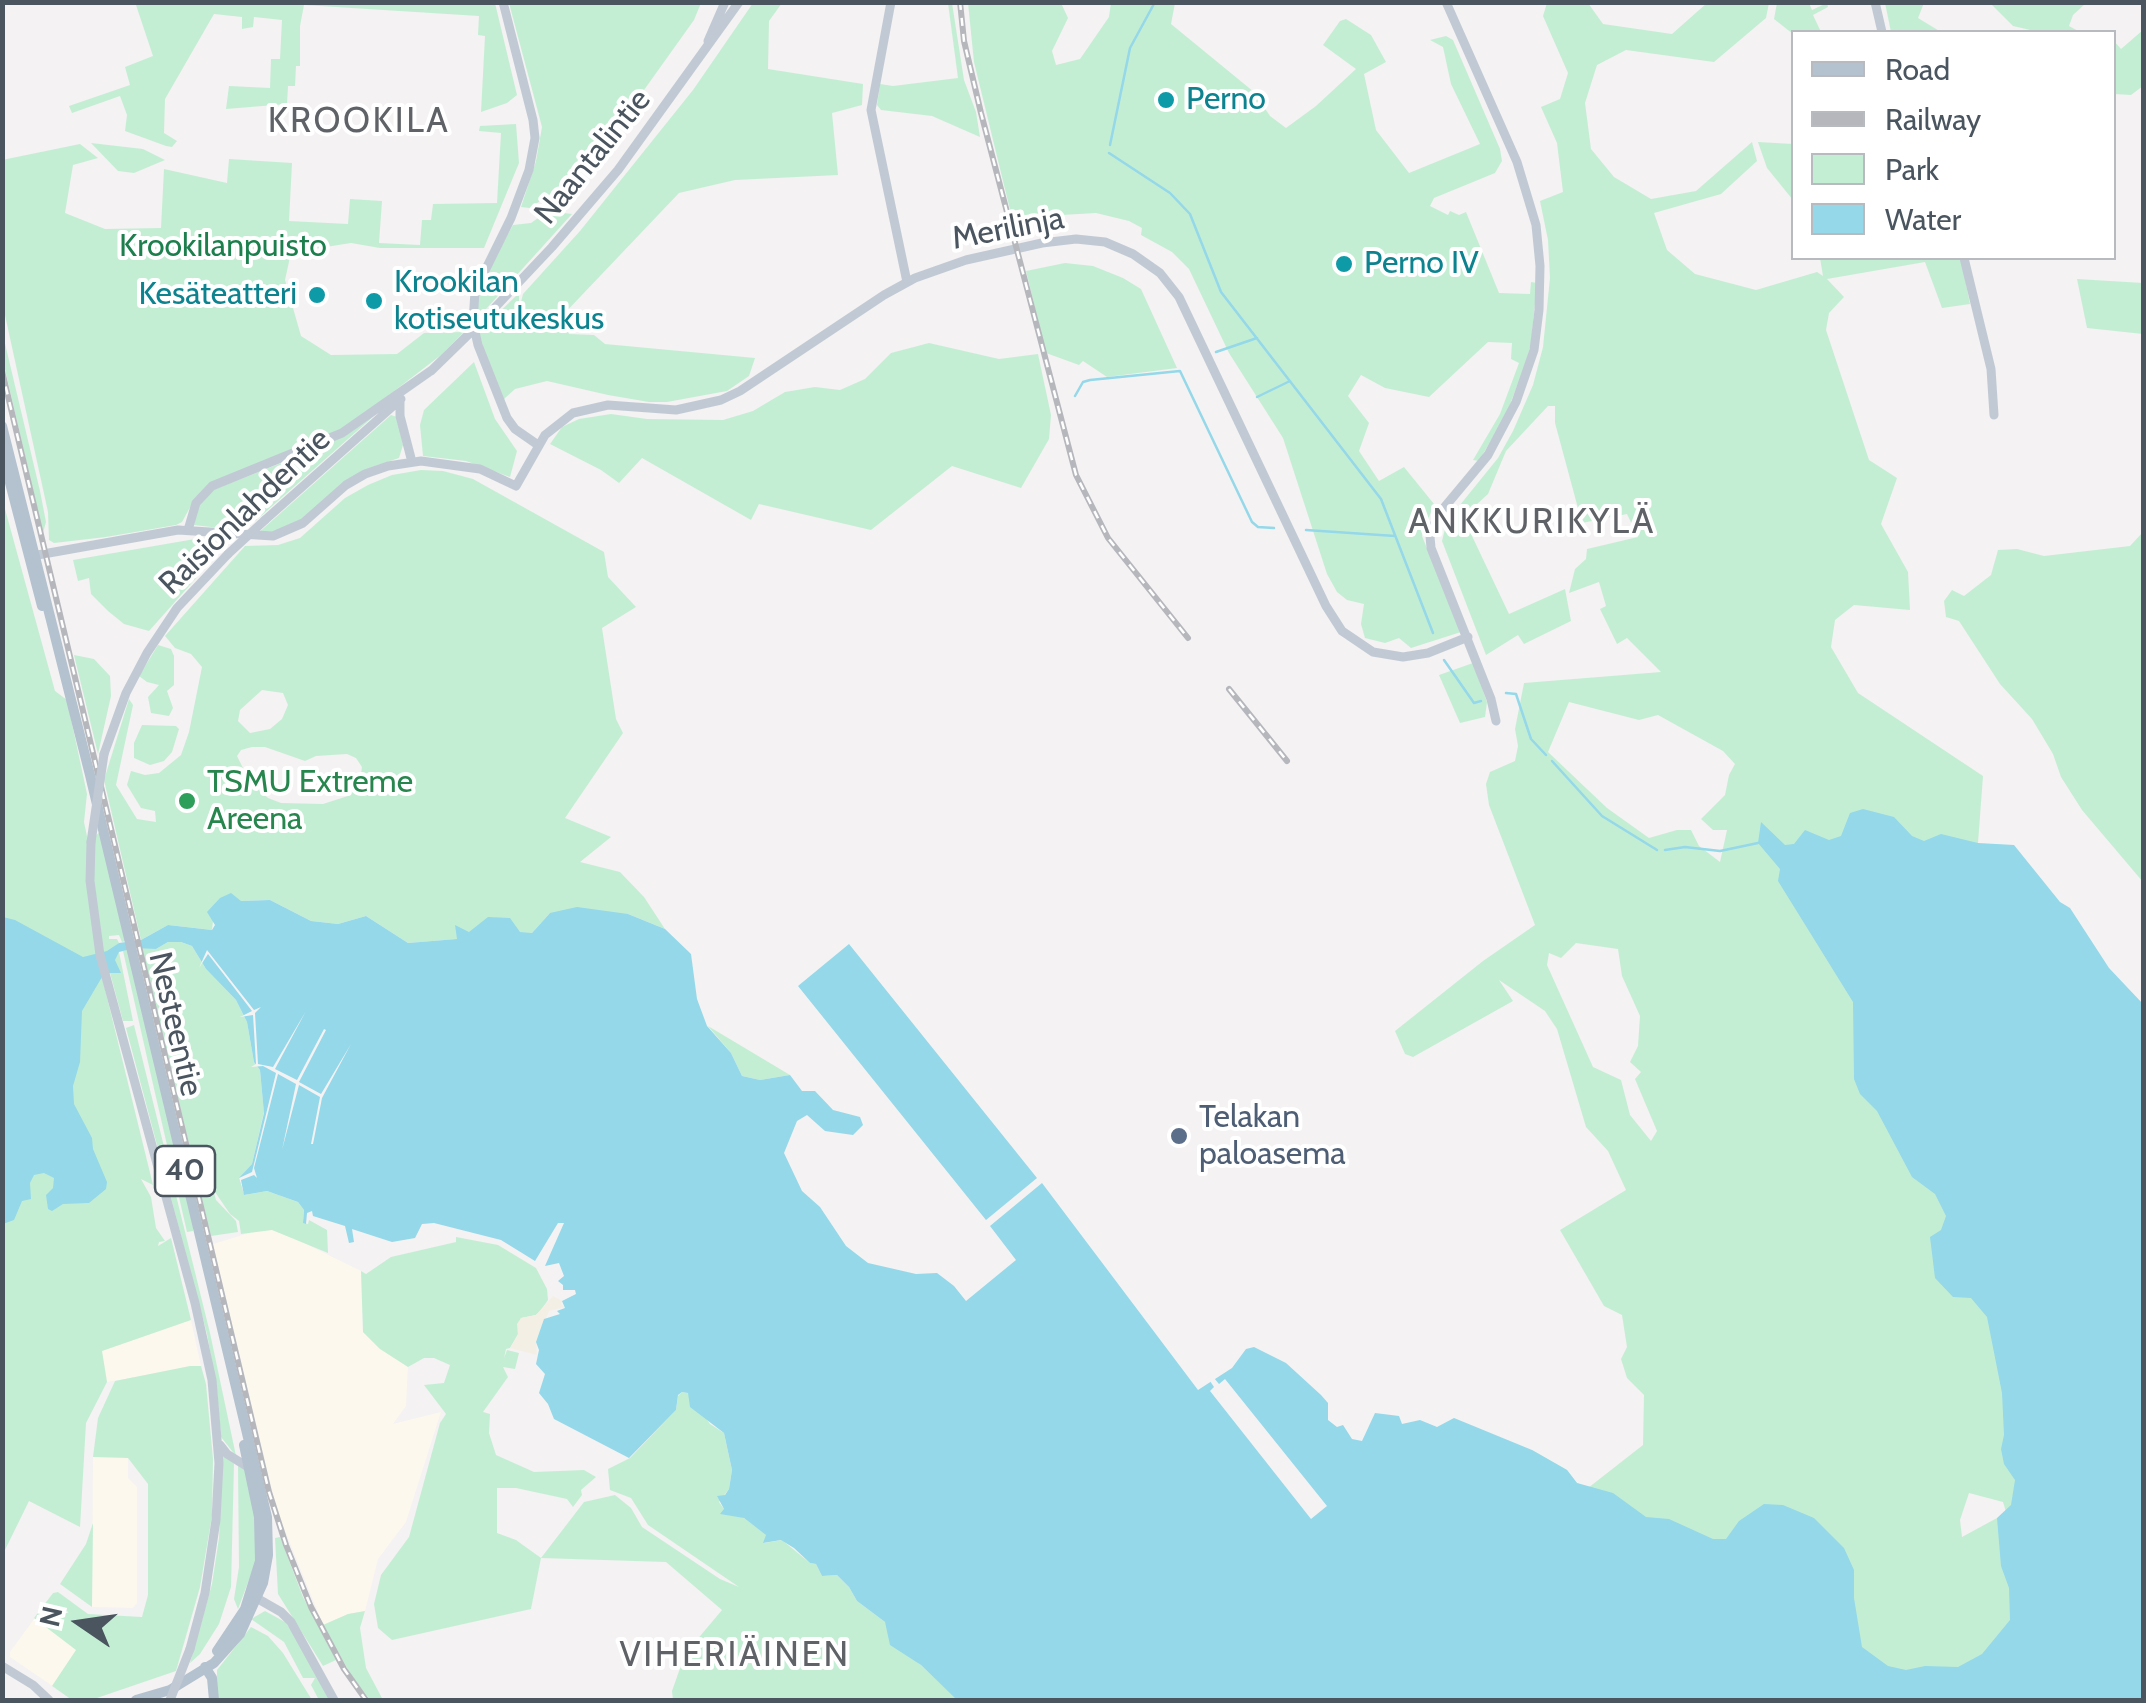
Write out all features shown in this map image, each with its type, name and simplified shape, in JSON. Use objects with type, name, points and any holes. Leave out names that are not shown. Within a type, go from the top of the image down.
[{"type":"main road","name":"Nesteentie","points":[[2,426],[236,1388],[262,1537],[254,1597]]},
{"type":"main road","name":"Nesteentie","points":[[2,452],[33,556]]},
{"type":"main road","name":"40","points":[[136,1700],[170,1690],[214,1663],[240,1634],[254,1597]]},
{"type":"main road","points":[[204,1667],[212,1678],[214,1700]]},
{"type":"street","points":[[503,2],[534,120],[535,138],[529,170],[512,218],[475,290],[472,323],[507,418],[520,434],[538,445]]},
{"type":"street","points":[[698,63],[726,2]]},
{"type":"street","name":"Naantalintie","points":[[472,332],[603,187],[741,2]]},
{"type":"street","points":[[891,2],[872,110],[907,282]]},
{"type":"street","points":[[1446,2],[1518,162],[1536,225],[1541,281],[1534,350],[1516,402],[1488,455],[1438,515],[1430,536],[1431,548],[1492,699],[1496,721]]},
{"type":"street","points":[[1875,2],[1882,30]]},
{"type":"street","name":"Merilinja","points":[[412,462],[464,465],[516,486],[538,445],[561,420],[590,407],[614,404],[676,410],[721,400],[907,282],[946,265],[1064,239],[1104,242],[1142,259],[1166,279],[1188,314],[1326,606],[1342,631],[1373,652],[1402,658],[1428,653],[1468,637]]},
{"type":"street","points":[[1965,260],[1992,369],[1994,415]]},
{"type":"street","name":"Raisionlahdentie","points":[[170,1700],[190,1649],[213,1551],[218,1438],[202,1331],[96,927],[90,882],[91,842],[104,754],[138,668],[177,608],[228,554],[472,332]]},
{"type":"street","points":[[188,530],[196,503],[212,486],[342,433],[432,370]]},
{"type":"street","points":[[33,556],[188,530],[259,537],[284,533],[303,523],[354,480],[388,466],[412,462],[400,416],[401,399]]},
{"type":"street","points":[[218,1438],[222,1450],[253,1470]]},
{"type":"street","points":[[254,1597],[274,1607],[290,1622],[334,1700]]},
{"type":"street","points":[[2,1666],[49,1700]]},
{"type":"shaded area","points":[[259,1230],[272,1230],[298,1240],[361,1271],[363,1332],[408,1367],[406,1406],[393,1424],[441,1412],[406,1522],[378,1559],[365,1611],[323,1625],[277,1511],[213,1244]]},
{"type":"shaded area","points":[[191,1320],[201,1366],[107,1382],[102,1351]]},
{"type":"shaded area","points":[[93,1457],[128,1457],[128,1478],[137,1487],[137,1603],[133,1608],[92,1607]]},
{"type":"shaded area","points":[[58,1592],[80,1609],[79,1698],[67,1696],[10,1657],[53,1593]]},
{"type":"green space","points":[[135,2],[495,3],[517,95],[481,112],[485,36],[478,35],[479,16],[304,5],[300,66],[296,66],[295,86],[288,86],[287,104],[226,109],[229,86],[270,88],[271,59],[280,59],[282,20],[254,17],[253,27],[242,29],[242,17],[214,14],[165,99],[164,133],[177,141],[172,147],[166,146],[125,131],[127,115],[120,96],[72,113],[69,106],[130,85],[125,67],[153,56]]},
{"type":"green space","points":[[509,3],[701,3],[694,20],[589,167],[530,208],[521,207],[542,127]]},
{"type":"green space","points":[[753,3],[782,3],[769,21],[768,69],[863,84],[862,105],[832,113],[838,175],[735,180],[679,193],[562,316],[569,334],[594,335],[605,344],[755,358],[749,376],[727,391],[667,402],[608,395],[547,381],[515,389],[504,399],[479,332],[519,293],[519,310],[523,294],[580,231],[693,90]]},
{"type":"green space","points":[[948,3],[952,3],[964,80],[980,137],[932,116],[881,110],[877,105],[880,84],[958,78]]},
{"type":"green space","points":[[968,3],[1061,3],[1068,18],[1052,51],[1056,65],[1080,59],[1109,17],[1111,3],[1175,3],[1171,24],[1254,92],[1270,116],[1286,128],[1356,69],[1323,45],[1340,21],[1346,19],[1371,35],[1386,62],[1364,74],[1376,130],[1409,173],[1480,144],[1451,84],[1443,47],[1430,40],[1446,36],[1453,40],[1502,161],[1495,173],[1434,198],[1430,206],[1448,215],[1450,211],[1459,215],[1466,212],[1499,293],[1530,294],[1531,282],[1537,283],[1525,365],[1506,415],[1479,461],[1473,460],[1500,414],[1519,363],[1511,359],[1512,343],[1488,342],[1429,397],[1385,388],[1361,375],[1348,396],[1369,423],[1359,451],[1379,481],[1404,467],[1434,504],[1422,536],[1461,632],[1411,648],[1399,638],[1385,643],[1365,638],[1361,624],[1364,604],[1347,600],[1337,592],[1327,574],[1283,438],[1229,353],[1189,269],[1172,252],[1141,235],[1142,228],[1129,221],[1096,213],[1044,216],[1014,226],[974,62]]},
{"type":"green space","points":[[1547,3],[1588,3],[1603,24],[1672,34],[1707,3],[1769,3],[1766,18],[1714,62],[1626,50],[1597,65],[1585,103],[1591,149],[1614,177],[1651,199],[1696,191],[1752,142],[1757,161],[1721,194],[1654,213],[1667,250],[1695,274],[1756,290],[1817,272],[1823,276],[1820,260],[1961,260],[1970,304],[1942,308],[1925,262],[1827,279],[1844,297],[1829,313],[1826,330],[1869,460],[1897,478],[1881,524],[1908,572],[1910,610],[1854,605],[1835,620],[1831,647],[1858,693],[1983,776],[1978,843],[1982,1276],[2053,1478],[2006,1512],[2003,1502],[1969,1493],[1960,1520],[1962,1537],[1997,1518],[2042,1588],[1983,1670],[1907,1690],[1721,1552],[1602,1505],[1532,1450],[1567,1470],[1577,1483],[1588,1488],[1643,1445],[1644,1395],[1627,1378],[1621,1359],[1627,1347],[1622,1315],[1604,1306],[1560,1230],[1626,1190],[1608,1151],[1586,1127],[1557,1029],[1545,1011],[1499,980],[1513,1001],[1413,1057],[1405,1054],[1395,1031],[1535,925],[1489,805],[1486,784],[1490,772],[1515,761],[1515,729],[1524,683],[1661,672],[1627,638],[1617,644],[1600,609],[1606,606],[1599,582],[1569,593],[1575,569],[1586,559],[1587,549],[1638,537],[1627,514],[1582,523],[1555,423],[1555,406],[1548,406],[1506,451],[1488,494],[1463,517],[1509,614],[1565,589],[1571,621],[1524,644],[1518,635],[1486,655],[1442,541],[1447,521],[1498,458],[1533,385],[1543,347],[1550,278],[1540,201],[1563,192],[1557,143],[1541,107],[1560,99],[1568,73],[1543,16]],"holes":[[[1569,702],[1639,720],[1658,715],[1723,751],[1735,764],[1725,795],[1701,819],[1713,830],[1727,830],[1720,862],[1699,846],[1691,830],[1649,838],[1607,808],[1548,752]],[[1576,943],[1618,949],[1622,976],[1640,1016],[1638,1046],[1630,1062],[1641,1072],[1635,1079],[1657,1131],[1651,1141],[1630,1115],[1621,1080],[1593,1067],[1547,965],[1549,953],[1561,958]]]},
{"type":"green space","points":[[1777,3],[1809,3],[1812,10],[1827,3],[1828,7],[1813,15],[1820,30],[1791,32],[1774,19]]},
{"type":"green space","points":[[1885,3],[1924,3],[1918,18],[1938,30],[1891,30]]},
{"type":"green space","points":[[1990,3],[2086,3],[2073,15],[2069,26],[2076,30],[2030,30],[2013,26]]},
{"type":"green space","points":[[2143,30],[2143,86],[2131,95],[2116,94],[2116,43],[2121,49]]},
{"type":"green space","name":"Krookilanpuisto","points":[[516,124],[519,163],[484,248],[380,248],[351,243],[313,249],[293,243],[285,280],[301,336],[331,355],[397,354],[424,333],[464,332],[441,355],[345,429],[209,484],[176,525],[106,537],[54,543],[49,540],[48,512],[3,306],[2,160],[80,144],[98,158],[73,165],[65,213],[105,229],[161,228],[164,169],[227,183],[229,159],[292,163],[289,221],[348,224],[350,199],[382,201],[379,243],[420,245],[422,220],[431,220],[433,204],[497,203],[501,133],[479,131],[480,126]]},
{"type":"green space","points":[[1758,142],[1791,144],[1791,198],[1767,168]]},
{"type":"green space","points":[[91,143],[143,149],[165,160],[134,173],[118,171]]},
{"type":"green space","points":[[548,211],[572,214],[477,319],[478,293],[513,225],[531,223]]},
{"type":"green space","points":[[1065,263],[1093,266],[1141,289],[1177,368],[1107,377],[1083,361],[1079,365],[1046,353],[1026,271]]},
{"type":"green space","points":[[2077,279],[2143,283],[2143,334],[2087,328]]},
{"type":"green space","points":[[3,335],[40,491],[46,522],[43,533],[3,361]]},
{"type":"green space","points":[[929,343],[999,359],[1038,354],[1051,415],[1049,439],[1021,488],[952,466],[871,530],[759,504],[751,520],[642,458],[619,483],[550,444],[562,427],[579,419],[611,414],[647,419],[723,420],[753,411],[785,392],[815,387],[840,390],[865,379],[891,353]]},
{"type":"green space","points":[[474,362],[495,419],[517,451],[510,477],[466,461],[423,456],[420,425],[424,410]]},
{"type":"green space","points":[[391,415],[397,417],[403,445],[399,458],[375,466],[300,521],[278,531],[257,534]]},
{"type":"green space","points":[[374,416],[244,531],[194,525],[198,506],[213,490],[309,452]]},
{"type":"green space","points":[[443,471],[473,479],[604,552],[608,577],[636,607],[602,628],[616,719],[623,733],[565,818],[611,837],[580,862],[620,872],[644,897],[665,929],[628,914],[550,913],[532,933],[469,932],[458,939],[408,943],[366,916],[338,924],[311,921],[270,900],[241,901],[213,921],[212,930],[168,925],[141,940],[104,780],[129,699],[133,705],[116,785],[137,819],[156,822],[155,811],[141,808],[127,785],[131,771],[159,773],[181,755],[202,667],[165,636],[245,546],[278,545],[300,538],[345,498],[392,475]],"holes":[[[262,690],[283,693],[288,705],[282,719],[270,729],[250,733],[238,721],[240,710]],[[265,747],[305,761],[316,756],[347,754],[356,758],[362,767],[361,774],[351,795],[323,804],[281,803],[268,798],[250,782],[237,756],[241,750]]]},
{"type":"green space","points":[[2,498],[55,691],[67,700],[87,794],[84,822],[93,865],[95,836],[100,832],[126,941],[122,942],[119,935],[109,936],[119,943],[71,983],[54,1040],[58,1134],[92,1159],[60,1092],[65,1075],[57,1070],[64,1061],[59,1053],[67,1042],[61,1032],[67,1020],[69,997],[90,972],[119,952],[133,1021],[123,1021],[110,973],[102,977],[153,1185],[141,1179],[151,1197],[156,1228],[165,1241],[158,1246],[171,1238],[191,1320],[102,1351],[107,1382],[86,1423],[80,1527],[29,1501],[3,1554]]},
{"type":"green space","points":[[2143,532],[2143,882],[2082,810],[2032,719],[2000,684],[1959,621],[1946,617],[1944,601],[1952,590],[1964,596],[1991,575],[1998,550],[2017,549],[2044,556],[2130,546]]},
{"type":"green space","points":[[195,539],[223,548],[149,631],[124,624],[108,611],[91,594],[89,578],[78,581],[73,560]]},
{"type":"green space","points":[[158,645],[171,649],[174,656],[174,685],[167,691],[173,708],[169,716],[151,713],[148,697],[159,685],[139,676]]},
{"type":"green space","points":[[74,655],[94,659],[110,676],[111,696],[98,754]]},
{"type":"green space","points":[[1473,663],[1487,702],[1485,717],[1460,723],[1439,675]]},
{"type":"green space","points":[[142,725],[179,729],[172,752],[164,761],[150,765],[134,758],[134,743]]},
{"type":"green space","points":[[168,942],[192,946],[206,969],[236,1000],[247,1022],[254,1062],[260,1070],[264,1112],[252,1164],[243,1174],[244,1195],[267,1191],[298,1202],[304,1210],[303,1223],[308,1224],[309,1220],[327,1230],[328,1253],[272,1230],[241,1234],[239,1221],[213,1189],[216,1200],[236,1221],[238,1232],[211,1236],[142,947],[156,949]]},
{"type":"green space","points":[[128,949],[193,1231],[187,1232],[123,951]]},
{"type":"green space","points":[[134,1025],[210,1333],[236,1456],[221,1437],[207,1334],[126,1028]]},
{"type":"green space","points":[[708,1026],[790,1075],[760,1080],[742,1076],[731,1053]]},
{"type":"green space","points":[[456,1237],[498,1245],[536,1268],[547,1289],[548,1300],[541,1310],[521,1318],[518,1334],[506,1349],[504,1358],[507,1350],[519,1353],[515,1369],[503,1367],[508,1377],[483,1412],[490,1414],[489,1433],[496,1455],[534,1472],[584,1470],[596,1477],[581,1490],[582,1495],[573,1507],[567,1499],[497,1488],[497,1533],[516,1540],[541,1558],[531,1609],[392,1640],[378,1628],[374,1604],[381,1575],[409,1537],[440,1423],[446,1414],[424,1385],[444,1383],[450,1365],[424,1358],[408,1367],[363,1332],[361,1271],[366,1274],[391,1257],[456,1242]]},
{"type":"green space","points":[[201,1366],[206,1384],[213,1459],[212,1516],[200,1587],[176,1671],[91,1700],[72,1700],[52,1686],[76,1650],[34,1618],[53,1593],[58,1592],[88,1614],[142,1617],[148,1595],[148,1484],[128,1458],[93,1457],[98,1418],[115,1381]]},
{"type":"green space","points":[[688,1393],[710,1424],[724,1433],[732,1470],[729,1489],[719,1502],[724,1509],[767,1535],[764,1543],[782,1540],[816,1564],[822,1576],[837,1575],[857,1601],[885,1622],[896,1646],[958,1700],[673,1700],[672,1691],[685,1654],[722,1610],[666,1562],[541,1558],[584,1502],[615,1495],[631,1508],[642,1527],[720,1579],[739,1587],[648,1525],[631,1498],[610,1490],[608,1469],[630,1458],[676,1410],[678,1396]]},
{"type":"green space","points":[[223,1456],[234,1463],[231,1587],[219,1624],[190,1663],[212,1584],[219,1538]]},
{"type":"green space","points":[[238,1466],[246,1470],[255,1514],[255,1564],[238,1609],[234,1599],[239,1567]]},
{"type":"green space","points":[[93,1523],[92,1607],[60,1584],[86,1544]]},
{"type":"green space","points":[[280,1537],[303,1597],[336,1660],[323,1666],[278,1594],[275,1538]]},
{"type":"green space","points":[[265,1611],[285,1622],[296,1636],[329,1700],[319,1700],[311,1685],[315,1678],[303,1678],[284,1642],[251,1619]]},
{"type":"green space","points":[[365,1611],[360,1628],[366,1668],[383,1700],[370,1700],[323,1625]]},
{"type":"green space","points":[[251,1627],[268,1636],[283,1653],[312,1700],[217,1700],[217,1670]]},
{"type":"sand","points":[[553,1296],[565,1307],[549,1311],[536,1342],[537,1355],[510,1348],[518,1335],[521,1318],[536,1315]]},
{"type":"water","points":[[1863,809],[1894,817],[1912,836],[1924,841],[1941,834],[1978,843],[2014,845],[2060,902],[2070,908],[2109,968],[2143,1004],[2143,1700],[957,1700],[921,1665],[890,1645],[885,1622],[857,1601],[837,1575],[822,1576],[816,1564],[781,1540],[763,1543],[766,1535],[744,1518],[720,1514],[724,1509],[717,1496],[725,1495],[729,1489],[732,1470],[724,1433],[690,1407],[688,1393],[678,1395],[676,1410],[629,1458],[554,1419],[539,1393],[545,1374],[536,1364],[536,1342],[544,1319],[560,1314],[557,1311],[565,1308],[562,1301],[576,1294],[575,1290],[563,1290],[558,1281],[564,1276],[559,1263],[545,1266],[564,1223],[558,1223],[535,1261],[501,1240],[434,1223],[422,1224],[415,1238],[392,1242],[352,1229],[354,1242],[349,1243],[345,1226],[313,1216],[312,1211],[303,1223],[304,1210],[298,1202],[267,1191],[244,1195],[239,1178],[252,1164],[264,1113],[260,1070],[254,1062],[247,1022],[236,1000],[206,969],[192,946],[181,942],[119,952],[115,960],[121,973],[102,977],[82,1011],[74,1104],[92,1138],[106,1189],[89,1203],[63,1204],[52,1211],[48,1209],[46,1195],[53,1188],[54,1178],[44,1173],[34,1175],[31,1199],[22,1201],[14,1220],[3,1224],[3,917],[83,957],[107,951],[119,943],[141,940],[168,925],[212,930],[215,925],[207,912],[231,893],[241,901],[270,900],[311,921],[338,924],[366,916],[408,943],[457,939],[455,925],[469,932],[488,917],[510,918],[520,932],[532,933],[550,913],[577,907],[628,914],[665,929],[691,954],[697,999],[707,1026],[731,1053],[742,1076],[760,1080],[790,1075],[802,1091],[815,1091],[833,1110],[860,1117],[863,1125],[853,1135],[825,1131],[807,1115],[797,1121],[784,1153],[802,1191],[820,1207],[846,1246],[868,1263],[916,1274],[937,1273],[966,1301],[1016,1260],[990,1226],[1042,1183],[1198,1390],[1232,1368],[1246,1349],[1254,1347],[1286,1363],[1321,1395],[1328,1403],[1328,1420],[1337,1427],[1343,1425],[1352,1439],[1362,1441],[1375,1413],[1399,1416],[1402,1424],[1420,1420],[1437,1427],[1454,1418],[1532,1450],[1567,1470],[1577,1483],[1613,1493],[1646,1517],[1669,1519],[1713,1539],[1726,1539],[1739,1521],[1764,1504],[1783,1505],[1814,1518],[1844,1548],[1854,1570],[1862,1647],[1888,1666],[1906,1670],[1958,1667],[1982,1654],[2010,1620],[2009,1588],[2001,1566],[1997,1518],[2011,1505],[2015,1480],[2004,1464],[2001,1449],[2002,1393],[1987,1317],[1971,1298],[1953,1297],[1935,1278],[1930,1237],[1941,1230],[1946,1216],[1935,1194],[1912,1177],[1877,1111],[1860,1094],[1854,1079],[1853,1002],[1778,881],[1780,869],[1758,843],[1761,822],[1785,845],[1794,844],[1805,830],[1829,840],[1841,836],[1850,813]]},
{"type":"water","points":[[849,944],[1037,1178],[986,1220],[798,986]]},
{"type":"pier","points":[[207,950],[254,1010],[261,1007],[255,1013],[258,1064],[273,1067],[306,1011],[275,1069],[297,1080],[326,1030],[299,1082],[321,1094],[351,1044],[322,1098],[313,1144],[320,1097],[299,1085],[282,1150],[296,1084],[278,1074],[254,1168],[257,1178],[254,1175],[241,1180],[244,1195],[239,1178],[252,1172],[276,1073],[263,1066],[251,1067],[256,1064],[253,1015],[240,1017],[252,1011],[208,954],[199,968]]},
{"type":"pier","points":[[1214,1378],[1219,1384],[1225,1379],[1327,1506],[1311,1519],[1210,1391]]},
{"type":"waterway","points":[[1110,145],[1130,48],[1155,2]]},
{"type":"waterway","points":[[1109,153],[1170,193],[1190,214],[1221,292],[1381,499],[1433,633]]},
{"type":"waterway","points":[[1216,352],[1257,338]]},
{"type":"waterway","points":[[1075,396],[1083,382],[1090,380],[1180,371],[1252,522],[1258,527],[1274,528]]},
{"type":"waterway","points":[[1257,397],[1290,381]]},
{"type":"waterway","points":[[1306,530],[1395,536]]},
{"type":"waterway","points":[[1444,660],[1474,703],[1481,701]]},
{"type":"waterway","points":[[1506,693],[1516,694],[1531,739],[1546,755]]},
{"type":"waterway","points":[[1552,761],[1602,816],[1657,850]]},
{"type":"waterway","points":[[1665,850],[1685,847],[1720,851],[1758,843]]},
{"type":"railway","points":[[960,2],[964,41],[981,113],[1076,475],[1108,538],[1188,638]]},
{"type":"railway","points":[[2,371],[269,1492],[311,1607],[344,1669],[366,1700]]},
{"type":"railway","points":[[1229,689],[1287,761]]},
{"type":"place","name":"Perno","points":[[1166,100]]},
{"type":"place","name":"Perno IV","points":[[1344,264]]},
{"type":"place","name":"Kesäteatteri","points":[[317,295]]},
{"type":"place","name":"Krookilan kotiseutukeskus","points":[[374,301]]},
{"type":"place","name":"TSMU Extreme Areena","points":[[187,801]]},
{"type":"place","name":"Telakan paloasema","points":[[1179,1136]]},
{"type":"district","name":"KROOKILA","points":[[359,122]]},
{"type":"district","name":"ANKKURIKYLÄ","points":[[1532,523]]},
{"type":"district","name":"VIHERIÄINEN","points":[[735,1656]]}]
